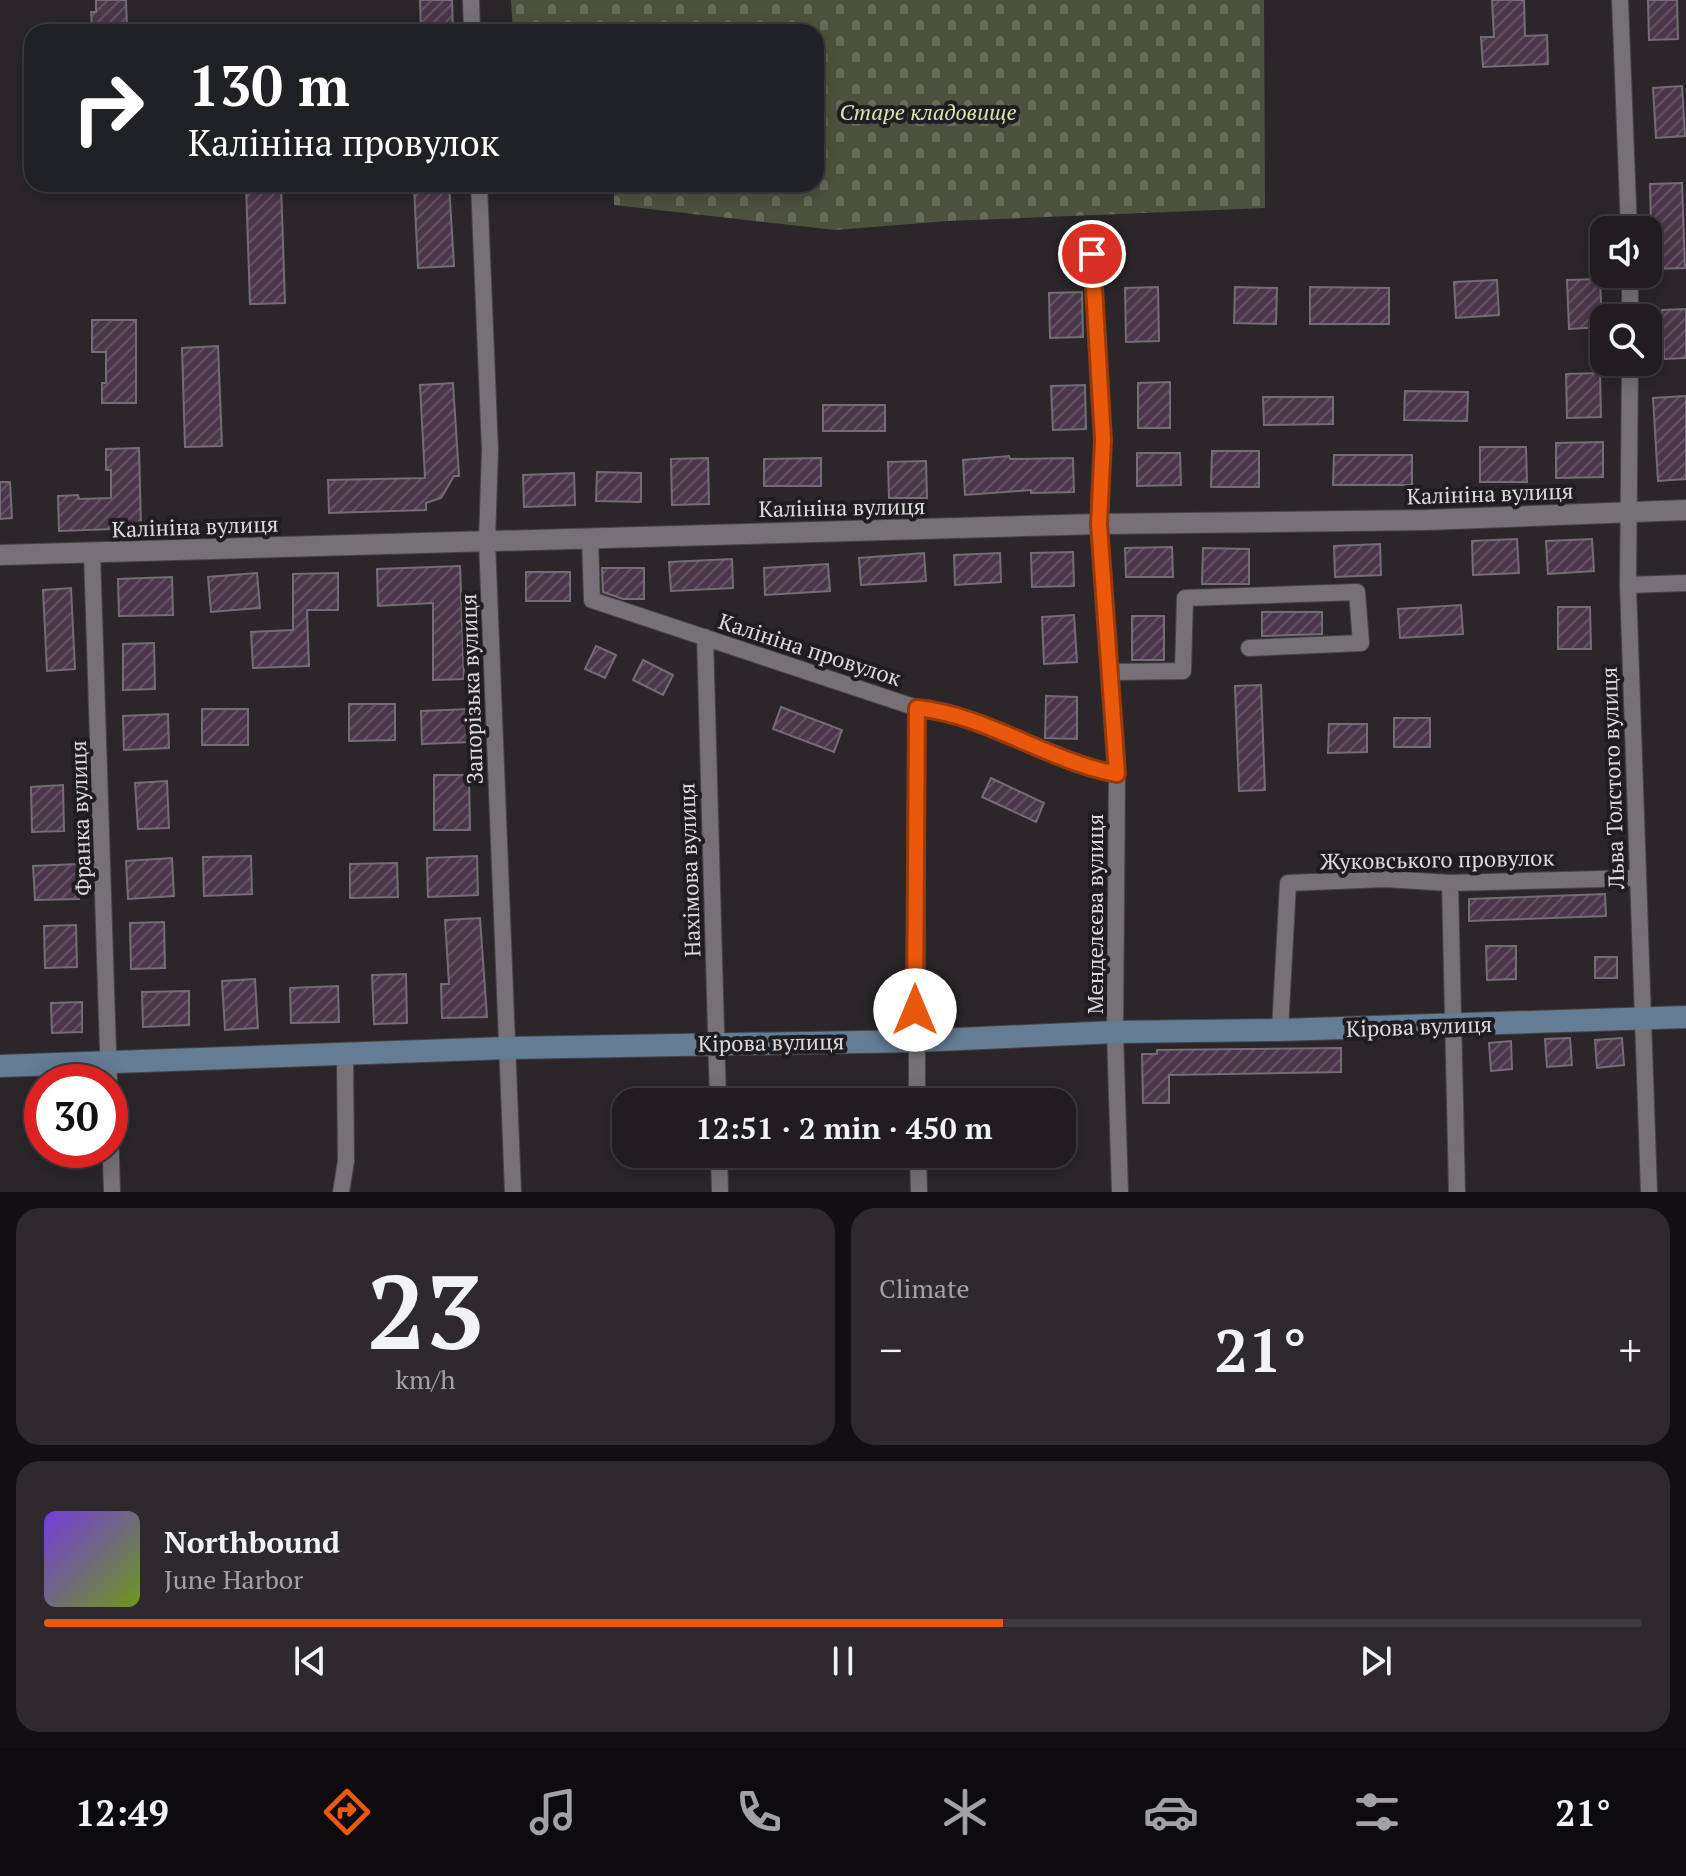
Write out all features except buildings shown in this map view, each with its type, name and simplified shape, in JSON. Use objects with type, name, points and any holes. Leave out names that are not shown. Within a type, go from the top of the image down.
[{"type":"main road","name":"Кірова вулиця","points":[[128,1071],[508,1048],[915,1041],[1115,1032],[1686,1017]]},
{"type":"main road","name":"Кірова вулиця","points":[[0,1066],[24,1067]]},
{"type":"street","points":[[471,0],[472,24]]},
{"type":"street","points":[[1620,0],[1628,216]]},
{"type":"street","name":"Запорізька вулиця","points":[[479,192],[490,450],[487,541],[513,1192]]},
{"type":"street","name":"Менделєєва вулиця","points":[[1092,254],[1103,440],[1099,524],[1117,774],[1115,1032],[1120,1192]]},
{"type":"street","name":"Льва Толстого вулиця","points":[[1630,376],[1628,585],[1649,1192]]},
{"type":"street","name":"Калініна вулиця","points":[[0,555],[1099,524],[1427,520],[1686,510]]},
{"type":"street","name":"Калініна провулок","points":[[590,539],[592,600],[917,708],[945,711],[1072,762],[1117,774]]},
{"type":"street","name":"Франка вулиця","points":[[92,552],[108,1064]]},
{"type":"street","points":[[1628,585],[1686,583]]},
{"type":"street","points":[[1111,672],[1183,671],[1185,598],[1357,592],[1361,643],[1249,648]]},
{"type":"street","name":"Нахімова вулиця","points":[[705,637],[718,1088]]},
{"type":"street","points":[[917,708],[917,1088]]},
{"type":"street","name":"Жуковського провулок","points":[[1280,1030],[1288,883],[1385,879],[1450,883],[1637,878]]},
{"type":"street","points":[[1450,883],[1457,1192]]},
{"type":"street","points":[[341,1192],[346,1161],[345,1056]]},
{"type":"street","points":[[111,1168],[112,1192]]},
{"type":"street","points":[[719,1168],[720,1192]]},
{"type":"street","points":[[918,1168],[919,1192]]},
{"type":"green space","name":"Старе кладовище","points":[[511,0],[1264,0],[1265,208],[948,221],[835,230],[614,205],[614,192],[824,192],[824,24],[512,24]]},
{"type":"route","points":[[915,1010],[917,708],[945,711],[1072,762],[1117,774],[1099,524],[1103,440],[1092,254]]}]
